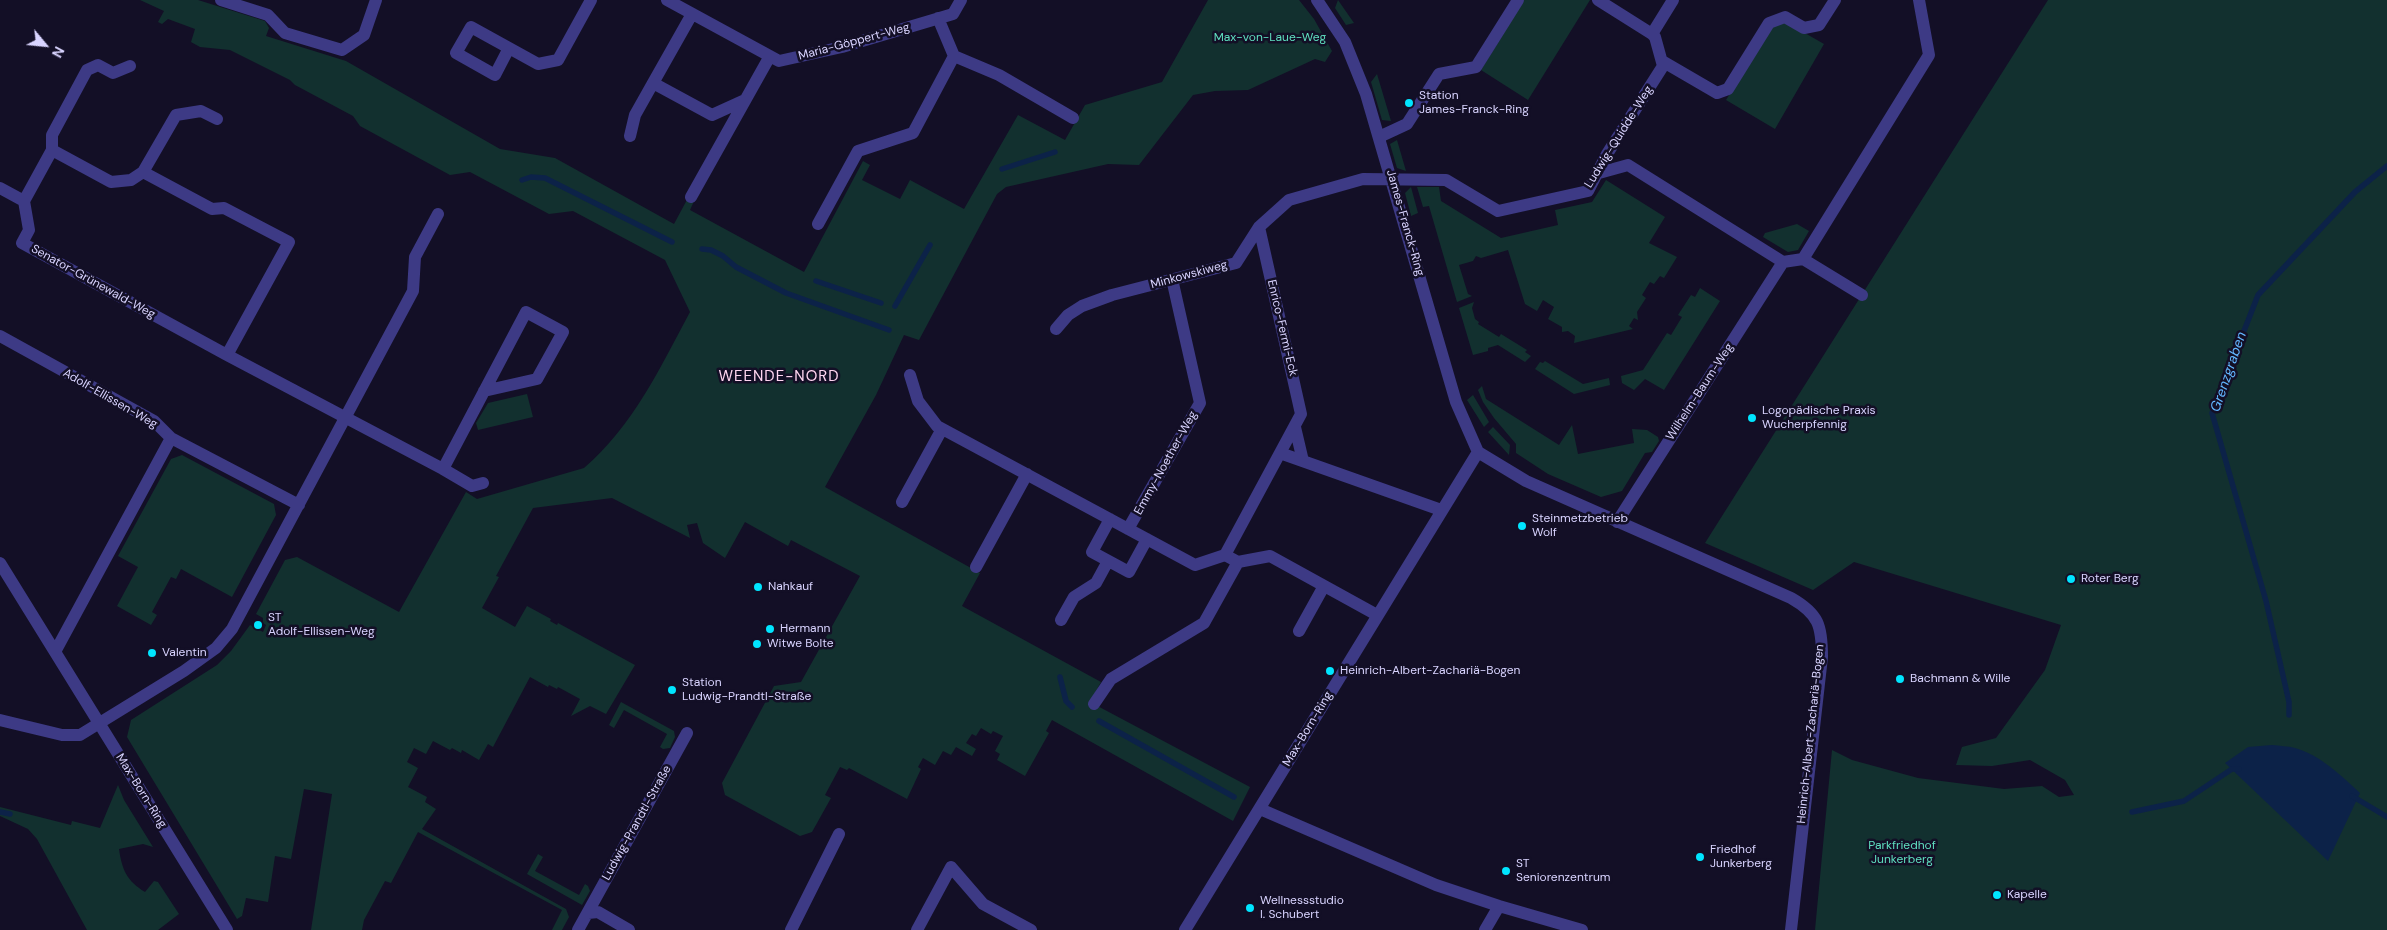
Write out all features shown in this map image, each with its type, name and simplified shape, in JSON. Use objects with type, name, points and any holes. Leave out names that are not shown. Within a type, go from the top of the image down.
[{"type":"street","points":[[221,0],[268,15],[285,33],[342,50],[364,35],[376,0]]},
{"type":"street","points":[[509,48],[538,64],[558,60],[591,0]]},
{"type":"street","name":"Maria-Göppert-Weg","points":[[667,0],[779,61],[842,47],[953,14],[961,0]]},
{"type":"street","name":"James-Franck-Ring","points":[[1317,0],[1345,42],[1366,94],[1456,402],[1478,452]]},
{"type":"street","points":[[1379,137],[1407,124],[1439,74],[1476,67],[1518,0]]},
{"type":"street","points":[[1598,0],[1652,34],[1655,37],[1662,61],[1717,92],[1728,89],[1769,23],[1785,17],[1804,28],[1819,25],[1835,0]]},
{"type":"street","points":[[1652,34],[1673,0]]},
{"type":"street","points":[[1803,259],[1929,55],[1919,0]]},
{"type":"street","points":[[630,136],[635,114],[692,14]]},
{"type":"street","points":[[938,18],[954,56],[999,76],[1073,118]]},
{"type":"street","points":[[691,197],[770,56]]},
{"type":"street","points":[[818,224],[858,152],[913,133],[954,56]]},
{"type":"street","name":"Ludwig-Quidde-Weg","points":[[1392,178],[1446,180],[1498,211],[1588,191],[1599,173],[1607,154],[1663,66],[1662,61]]},
{"type":"street","points":[[0,188],[24,201],[52,150],[52,135],[87,70],[98,65],[113,73],[130,66]]},
{"type":"street","points":[[653,83],[712,115],[745,100]]},
{"type":"street","points":[[52,150],[111,182],[131,180],[143,172],[176,115],[201,111],[217,119]]},
{"type":"street","points":[[1599,173],[1628,165],[1783,262],[1803,259],[1862,295]]},
{"type":"street","points":[[143,172],[212,209],[224,208],[288,242],[227,355]]},
{"type":"street","name":"Minkowskiweg","points":[[1056,329],[1068,315],[1082,306],[1172,279],[1236,263],[1259,227],[1290,200],[1363,179],[1392,178]]},
{"type":"street","name":"Senator-Grünewald-Weg","points":[[24,201],[29,230],[22,243],[345,418]]},
{"type":"street","points":[[0,720],[62,735],[80,735],[100,725],[216,648],[232,629],[413,291],[415,257],[438,214]]},
{"type":"street","name":"Enrico-Fermi-Eck","points":[[1225,555],[1301,414],[1259,227]]},
{"type":"street","name":"Wilhelm-Baum-Weg","points":[[1617,522],[1783,262]]},
{"type":"street","name":"Emmy-Noether-Weg","points":[[1128,529],[1200,403],[1172,279]]},
{"type":"street","points":[[443,469],[484,391],[526,312],[563,332],[537,379],[484,391]]},
{"type":"street","name":"Adolf-Ellissen-Weg","points":[[0,336],[154,421],[171,438],[299,505]]},
{"type":"street","points":[[910,375],[918,402],[942,429],[1195,565],[1225,555],[1238,562],[1270,556],[1377,615]]},
{"type":"street","points":[[345,418],[472,486],[484,483]]},
{"type":"street","name":"Enrico-Fermi-Eck","points":[[1294,427],[1303,461]]},
{"type":"street","points":[[902,502],[942,429]]},
{"type":"street","points":[[55,652],[171,438]]},
{"type":"street","name":"Max-Born-Ring","points":[[1185,930],[1478,452]]},
{"type":"street","name":"Heinrich-Albert-Zachariä-Bogen","points":[[1478,452],[1526,481],[1791,598],[1810,611],[1822,631],[1822,657],[1791,930]]},
{"type":"street","points":[[1280,453],[1441,510]]},
{"type":"street","points":[[976,567],[1027,474]]},
{"type":"street","points":[[1110,519],[1092,552],[1108,561],[1129,572],[1147,539]]},
{"type":"street","points":[[1061,620],[1074,597],[1096,583],[1108,561]]},
{"type":"street","points":[[1094,704],[1112,679],[1204,623],[1238,562]]},
{"type":"street","name":"Max-Born-Ring","points":[[0,563],[227,930]]},
{"type":"street","points":[[1299,631],[1324,586]]},
{"type":"street","name":"Ludwig-Prandtl-Straße","points":[[578,930],[687,733]]},
{"type":"street","points":[[1260,809],[1407,873],[1500,906],[1582,930]]},
{"type":"street","points":[[791,930],[840,834]]},
{"type":"street","points":[[917,930],[951,867],[983,904],[1031,930]]},
{"type":"street","points":[[1484,930],[1500,906]]},
{"type":"street","points":[[588,913],[598,912],[630,930]]},
{"type":"green space","name":"Max-von-Laue-Weg","points":[[140,0],[198,0],[265,21],[269,28],[266,36],[346,61],[500,149],[555,158],[674,224],[689,196],[695,199],[690,210],[804,272],[863,161],[870,165],[862,180],[900,199],[910,180],[964,209],[1018,115],[1065,140],[1085,105],[1162,82],[1208,0],[1299,0],[1314,19],[1332,51],[1325,62],[1315,59],[1248,90],[1215,91],[1193,95],[1139,165],[1108,164],[1006,187],[997,194],[919,340],[904,335],[876,395],[825,487],[980,573],[962,606],[1101,682],[1090,702],[1250,787],[1233,821],[1052,720],[1046,731],[1049,733],[1025,776],[997,760],[1000,754],[995,751],[1003,736],[993,731],[991,734],[981,728],[976,736],[972,734],[966,743],[976,749],[972,756],[956,747],[951,755],[943,751],[935,765],[923,758],[918,767],[921,769],[907,799],[849,768],[847,770],[840,767],[825,795],[831,798],[812,832],[800,836],[725,795],[722,783],[774,686],[801,682],[860,576],[791,540],[788,546],[745,522],[725,558],[703,543],[697,523],[687,525],[690,538],[612,498],[533,508],[496,576],[499,577],[482,608],[515,627],[527,606],[551,619],[550,621],[557,625],[558,623],[635,665],[606,714],[590,706],[571,716],[580,699],[558,687],[557,689],[549,685],[548,687],[530,677],[493,747],[488,744],[479,760],[462,750],[461,753],[452,748],[450,750],[433,741],[426,754],[414,748],[407,762],[418,768],[408,787],[427,797],[425,802],[436,809],[422,829],[566,909],[569,917],[562,930],[552,930],[562,910],[418,832],[391,883],[385,881],[364,920],[362,930],[311,930],[332,794],[304,789],[291,859],[275,856],[268,902],[246,898],[242,916],[237,919],[127,737],[131,720],[217,665],[231,651],[250,625],[263,632],[266,625],[263,623],[263,618],[256,614],[285,560],[297,557],[399,612],[466,492],[477,499],[584,468],[617,434],[631,415],[656,375],[690,312],[665,260],[573,211],[549,214],[470,172],[450,175],[360,126],[353,116],[295,85],[290,80],[230,50],[200,47],[191,42],[195,29],[168,19],[162,24],[158,22],[164,11]]},
{"type":"green space","points":[[1338,0],[1354,23],[1346,25],[1335,8]]},
{"type":"green space","points":[[1524,0],[1590,0],[1528,100],[1481,70]]},
{"type":"green space","name":"Parkfriedhof Junkerberg","points":[[2048,0],[2387,0],[2387,930],[1815,930],[1832,750],[1852,760],[1918,778],[2004,789],[2042,786],[2059,797],[2074,795],[2065,780],[2030,760],[1992,766],[1956,765],[1962,747],[1996,738],[2045,670],[2061,625],[1854,562],[1813,590],[1705,543]]},
{"type":"green space","points":[[1784,21],[1824,44],[1775,129],[1726,100],[1773,24]]},
{"type":"green space","points":[[1377,74],[1391,121],[1382,120],[1371,82]]},
{"type":"green space","points":[[1397,140],[1406,171],[1397,168],[1390,144]]},
{"type":"green space","points":[[1606,180],[1665,217],[1649,243],[1677,257],[1664,278],[1660,276],[1654,284],[1650,282],[1642,295],[1646,298],[1637,312],[1638,320],[1634,318],[1629,326],[1633,329],[1574,343],[1575,336],[1568,331],[1562,332],[1562,327],[1548,319],[1554,307],[1543,300],[1537,311],[1525,304],[1508,250],[1481,258],[1476,256],[1473,261],[1459,265],[1468,294],[1472,296],[1457,302],[1429,206],[1423,207],[1417,187],[1439,187],[1441,201],[1501,238],[1558,225],[1555,210],[1592,202]]},
{"type":"green space","points":[[1411,187],[1418,213],[1411,216],[1405,193]]},
{"type":"green space","points":[[1797,224],[1809,231],[1798,250],[1788,252],[1763,237],[1765,233]]},
{"type":"green space","points":[[1700,288],[1720,301],[1664,390],[1645,379],[1634,390],[1622,383],[1621,376],[1643,370],[1667,333],[1671,335],[1682,317],[1678,315],[1691,295],[1695,297]]},
{"type":"green space","points":[[1474,302],[1472,308],[1475,319],[1479,322],[1478,324],[1499,337],[1501,334],[1527,350],[1525,352],[1531,356],[1525,362],[1498,345],[1488,348],[1488,351],[1473,355],[1459,308]]},
{"type":"green space","points":[[1545,361],[1583,384],[1609,378],[1610,385],[1574,394],[1535,369],[1540,362],[1543,363]]},
{"type":"green space","points":[[1482,386],[1486,399],[1559,445],[1572,425],[1578,454],[1634,443],[1632,429],[1647,430],[1658,437],[1659,441],[1652,452],[1645,453],[1622,491],[1601,497],[1548,474],[1516,453],[1516,444],[1483,402],[1478,390]]},
{"type":"green space","points":[[527,394],[533,417],[478,430],[476,423],[488,403]]},
{"type":"green space","points":[[1473,395],[1489,422],[1484,427],[1467,400]]},
{"type":"green space","points":[[1493,427],[1510,445],[1509,455],[1488,432]]},
{"type":"green space","points":[[182,455],[274,504],[276,515],[232,597],[181,569],[176,579],[171,577],[152,612],[157,615],[151,625],[117,606],[138,567],[118,556],[171,459]]},
{"type":"green space","points":[[621,702],[674,731],[675,737],[670,748],[663,749],[660,747],[667,734],[624,710],[614,728],[609,725]]},
{"type":"green space","points":[[118,785],[124,800],[153,847],[143,844],[119,849],[126,874],[134,884],[145,892],[154,881],[158,882],[179,914],[158,930],[87,930],[37,839],[28,829],[0,816],[0,807],[71,825],[72,821],[100,828]]},
{"type":"green space","points":[[538,854],[543,857],[535,871],[579,895],[585,884],[588,886],[590,891],[582,905],[527,874]]},
{"type":"water","points":[[2287,746],[2304,751],[2330,767],[2360,793],[2328,861],[2225,763],[2248,747]]},
{"type":"waterway","points":[[1002,169],[1055,152]]},
{"type":"waterway","name":"Grenzgraben","points":[[2289,715],[2289,702],[2266,601],[2212,413],[2258,295],[2355,192],[2387,166]]},
{"type":"waterway","points":[[522,180],[531,177],[545,178],[672,242]]},
{"type":"waterway","points":[[895,306],[930,245]]},
{"type":"waterway","points":[[702,249],[711,250],[723,256],[736,267],[786,293],[889,330]]},
{"type":"waterway","points":[[816,281],[881,303]]},
{"type":"waterway","points":[[1060,677],[1066,701],[1072,707]]},
{"type":"waterway","points":[[1099,721],[1234,797]]},
{"type":"waterway","points":[[2132,812],[2184,801],[2232,769],[2239,769]]},
{"type":"waterway","points":[[2352,796],[2387,817]]},
{"type":"waterway","points":[[0,812],[10,814]]},
{"type":"place","name":"Station James-Franck-Ring","points":[[1409,103]]},
{"type":"place","name":"Logopädische Praxis Wucherpfennig","points":[[1752,418]]},
{"type":"place","name":"Steinmetzbetrieb Wolf","points":[[1522,526]]},
{"type":"place","name":"Roter Berg","points":[[2071,579]]},
{"type":"place","name":"Nahkauf","points":[[758,587]]},
{"type":"place","name":"ST Adolf-Ellissen-Weg","points":[[258,625]]},
{"type":"place","name":"Hermann","points":[[770,629]]},
{"type":"place","name":"Witwe Bolte","points":[[757,644]]},
{"type":"place","name":"Valentin","points":[[152,653]]},
{"type":"place","name":"Heinrich-Albert-Zachariä-Bogen","points":[[1330,671]]},
{"type":"place","name":"Bachmann & Wille","points":[[1900,679]]},
{"type":"place","name":"Station Ludwig-Prandtl-Straße","points":[[672,690]]},
{"type":"place","name":"Friedhof Junkerberg","points":[[1700,857]]},
{"type":"place","name":"ST Seniorenzentrum","points":[[1506,871]]},
{"type":"place","name":"Kapelle","points":[[1997,895]]},
{"type":"place","name":"Wellnessstudio I. Schubert","points":[[1250,908]]},
{"type":"district","name":"WEENDE-NORD","points":[[779,377]]}]
